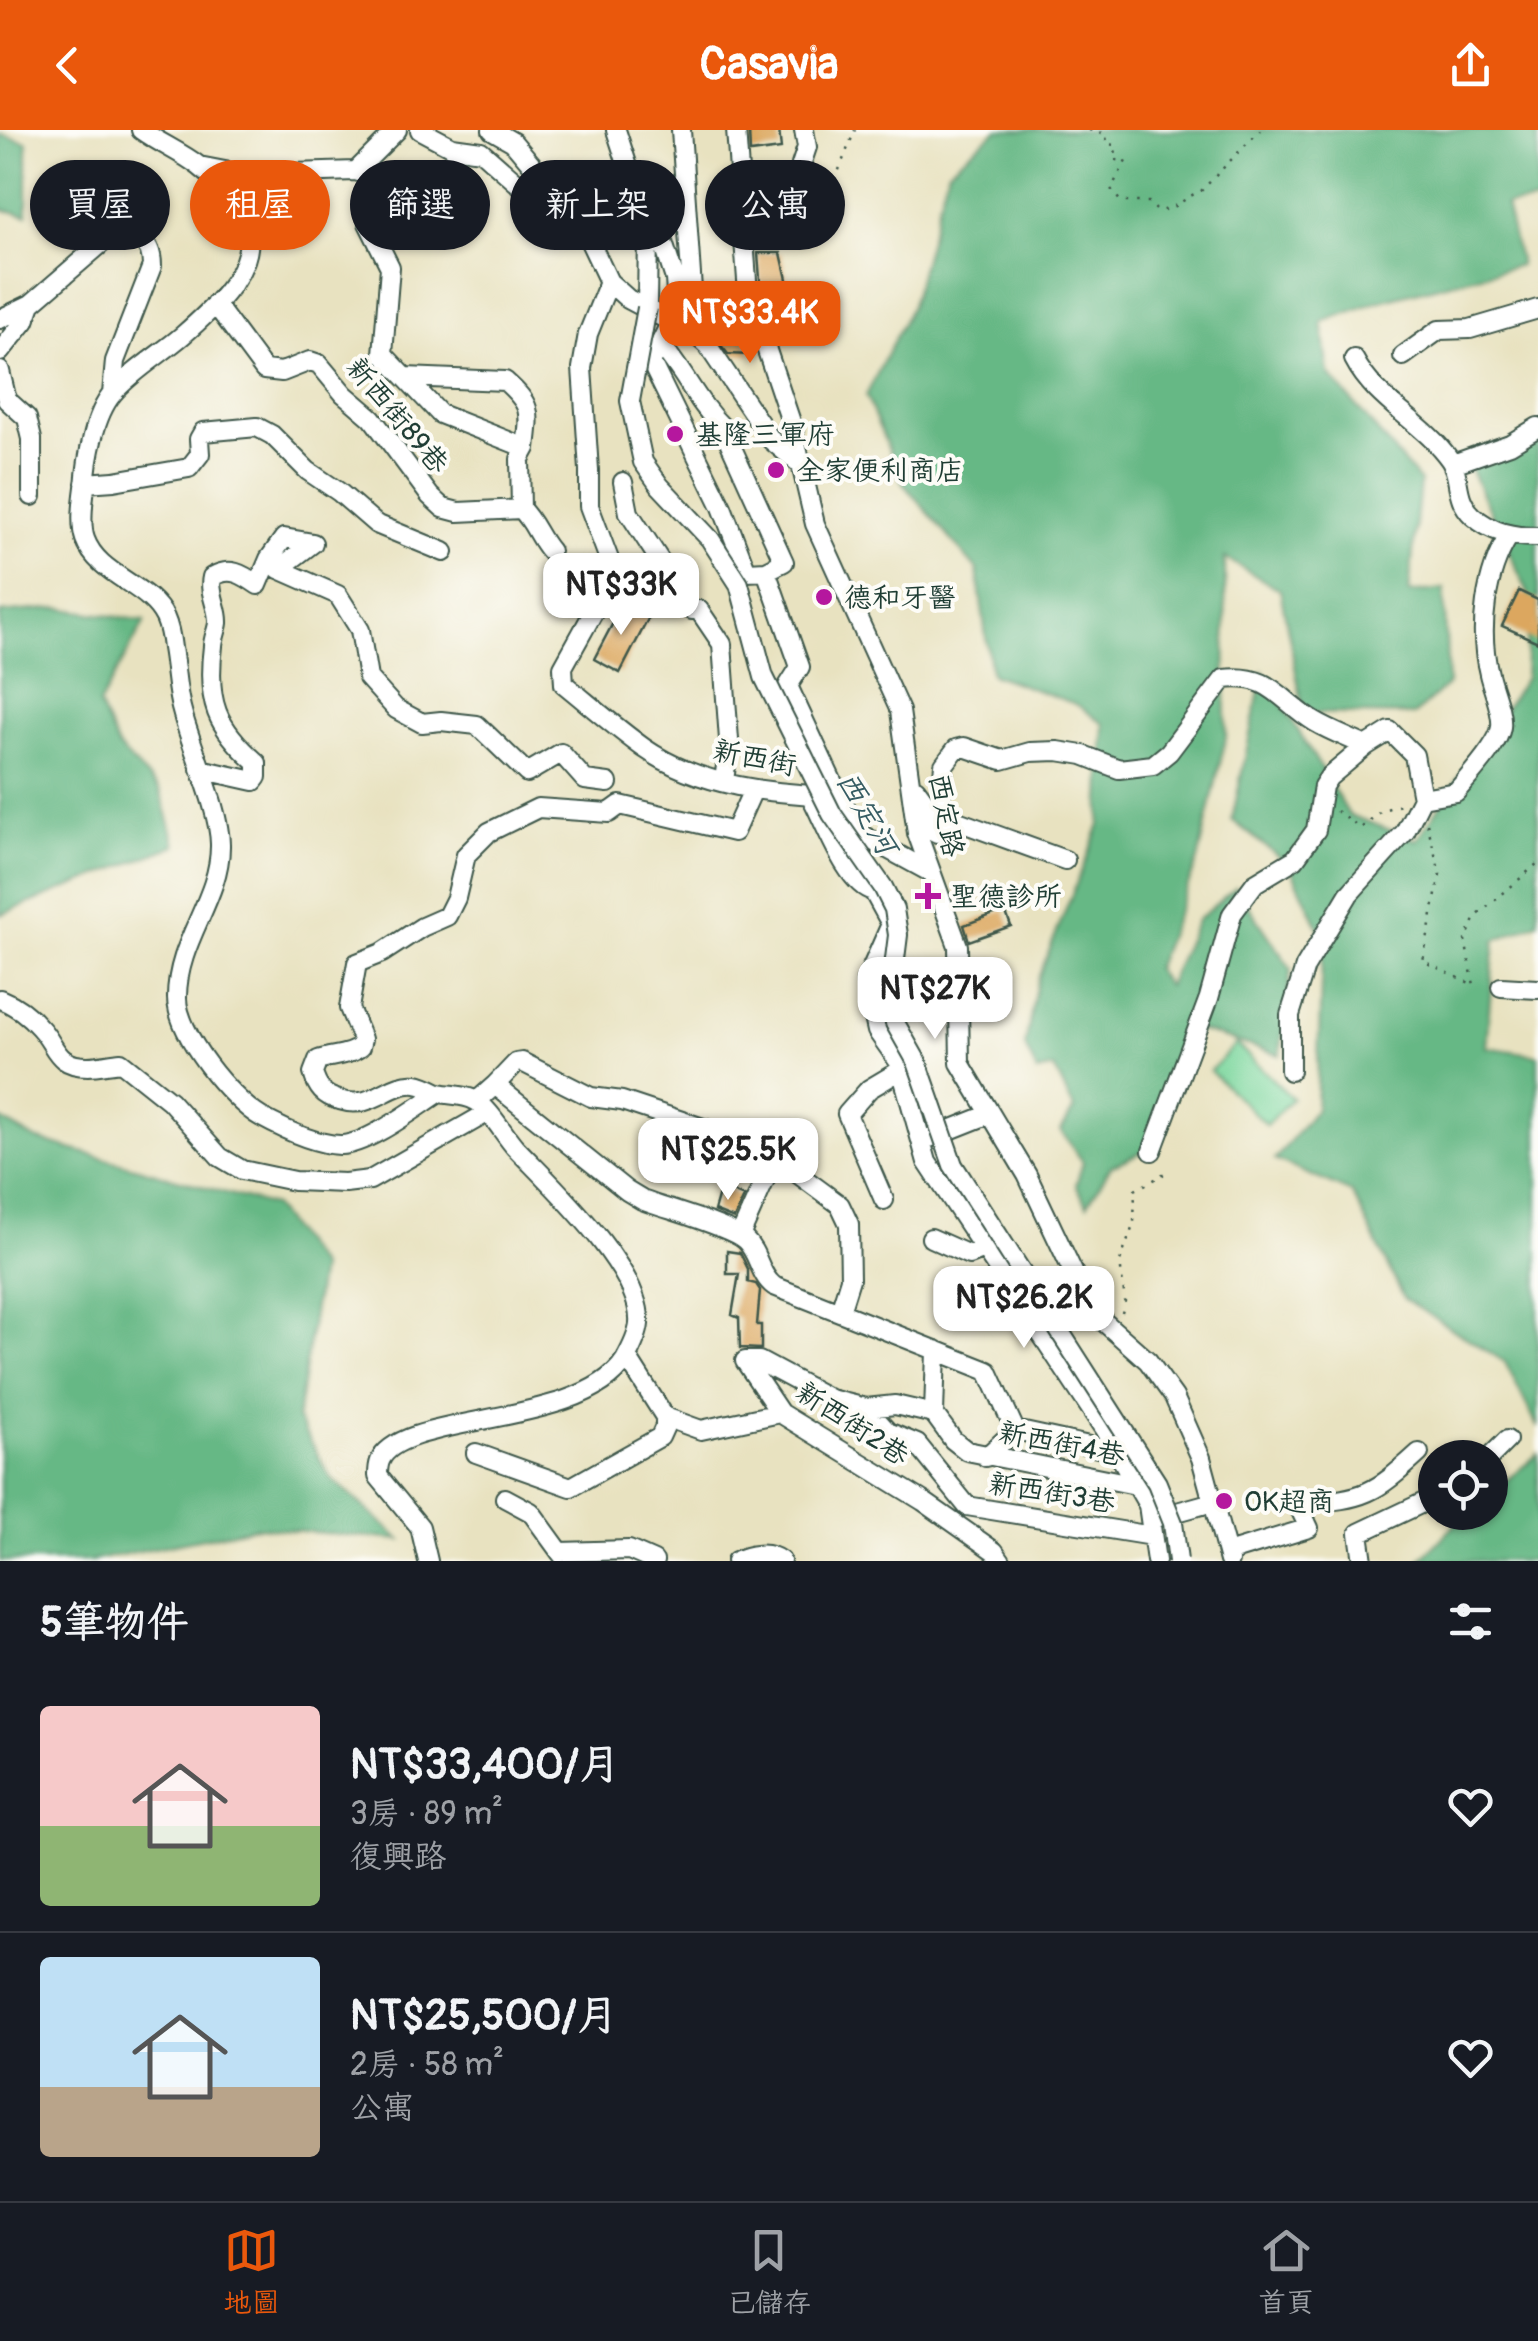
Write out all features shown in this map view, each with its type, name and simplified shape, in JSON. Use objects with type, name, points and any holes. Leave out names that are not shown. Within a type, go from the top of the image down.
[{"type":"street","points":[[141,130],[190,160]]},
{"type":"street","points":[[367,160],[397,130]]},
{"type":"street","points":[[420,130],[452,147],[481,150],[510,176]]},
{"type":"street","points":[[492,130],[513,142],[528,160]]},
{"type":"street","points":[[607,130],[648,230],[660,344],[706,412],[723,428],[784,562],[766,571],[747,572],[722,507],[650,362],[660,344]]},
{"type":"street","points":[[616,130],[630,173],[657,224],[675,279],[677,309],[654,312]]},
{"type":"street","points":[[654,312],[694,318],[681,130]]},
{"type":"street","name":"西定路","points":[[736,130],[748,294],[791,422],[815,524],[900,711],[917,833],[958,946],[960,1063],[1027,1174],[1084,1295],[1116,1334],[1148,1361],[1174,1396],[1201,1458],[1228,1557]]},
{"type":"street","points":[[803,160],[807,147],[804,130]]},
{"type":"street","points":[[0,319],[31,304],[110,236],[126,232],[145,240],[152,251],[152,266],[115,361],[112,394]]},
{"type":"street","points":[[248,250],[246,262],[215,304],[112,394],[98,421],[85,482],[85,540],[114,573],[143,592],[165,617],[181,711],[221,842],[218,878],[194,925],[181,965],[176,1000],[184,1029],[212,1071],[258,1116],[306,1136],[341,1145],[362,1139],[439,1092]]},
{"type":"street","points":[[381,250],[390,268],[382,354],[440,414],[526,448]]},
{"type":"street","points":[[593,250],[609,282],[708,346],[771,440],[801,465]]},
{"type":"street","name":"新西街","points":[[609,282],[588,334],[582,368],[589,506],[610,562],[608,586],[563,667],[564,684],[646,750],[686,770],[753,790],[810,795],[843,862],[864,889],[873,891],[891,924],[866,981],[877,1032],[901,1070],[927,1162],[1148,1505],[1156,1561]]},
{"type":"street","points":[[0,352],[25,321],[31,304]]},
{"type":"street","name":"新西街89巷","points":[[215,304],[264,370],[282,372],[310,361],[319,364],[344,394],[372,418],[443,508],[458,512],[521,508]]},
{"type":"street","points":[[1404,356],[1440,330],[1470,329],[1538,309]]},
{"type":"street","points":[[654,312],[630,401],[643,462],[710,539],[738,584],[764,677],[823,797],[894,909],[898,936],[892,1011],[918,1062],[954,1165],[1157,1483],[1173,1522],[1178,1561]]},
{"type":"street","points":[[1354,358],[1365,380],[1453,464],[1457,490],[1476,519],[1509,536],[1538,537]]},
{"type":"street","points":[[0,372],[6,400],[27,418],[32,439],[32,496]]},
{"type":"street","points":[[404,377],[505,380],[524,398],[530,412],[526,448],[520,459],[521,508],[534,521],[550,551]]},
{"type":"street","points":[[85,482],[114,482],[189,468],[200,454],[202,432],[258,427],[376,524],[444,552]]},
{"type":"street","points":[[1453,464],[1510,444],[1538,427]]},
{"type":"street","points":[[623,482],[628,513],[692,610],[698,610],[722,644],[729,740],[724,782]]},
{"type":"street","points":[[1422,798],[1456,792],[1494,744],[1502,727],[1484,655],[1485,620],[1486,602],[1509,536]]},
{"type":"street","points":[[200,770],[254,780],[260,771],[258,764],[230,739],[210,699],[218,620],[210,586],[212,577],[228,570],[258,585],[284,538],[313,543],[279,569],[338,595],[360,630],[368,678],[396,710],[422,723],[441,721],[477,726],[527,772],[561,754],[585,780],[608,783]]},
{"type":"street","points":[[766,571],[800,667],[788,686],[839,796],[862,835],[930,872]]},
{"type":"street","points":[[910,780],[924,800],[937,833],[942,815],[944,765],[956,749],[964,747],[1002,760],[1030,752],[1058,751],[1083,755],[1119,769],[1153,766],[1169,752],[1224,679],[1246,676],[1276,690],[1313,721],[1366,746]]},
{"type":"street","points":[[1152,1151],[1209,998],[1232,914],[1255,883],[1295,859],[1316,830],[1329,777],[1390,731],[1414,755],[1422,798],[1405,832],[1386,857],[1349,894],[1306,967],[1290,1015],[1290,1071]]},
{"type":"street","points":[[428,1561],[420,1527],[378,1476],[380,1460],[392,1446],[466,1422],[522,1413],[576,1397],[610,1379],[627,1357],[639,1326],[636,1302],[599,1238],[482,1107],[415,1084],[354,1104],[333,1099],[317,1088],[313,1073],[318,1060],[334,1054],[352,1054],[360,1048],[362,1039],[349,1008],[357,963],[382,954],[422,927],[448,916],[466,855],[490,832],[538,808],[609,813],[620,805],[734,832],[753,790]]},
{"type":"street","points":[[810,795],[839,796]]},
{"type":"street","points":[[942,815],[1064,860]]},
{"type":"street","points":[[1501,987],[1538,989]]},
{"type":"street","points":[[0,999],[27,1015],[63,1060],[87,1066],[120,1062],[138,1074],[170,1101],[220,1157],[242,1170],[294,1180],[370,1180],[482,1107],[496,1085],[516,1063],[522,1062],[591,1097],[622,1101],[745,1142],[776,1157],[840,1205],[849,1224],[850,1279],[840,1311]]},
{"type":"street","points":[[884,1200],[848,1114],[869,1089],[901,1070]]},
{"type":"street","points":[[496,1085],[627,1191],[740,1236],[776,1157]]},
{"type":"street","points":[[922,1140],[990,1114]]},
{"type":"street","name":"新西街4巷","points":[[740,1236],[774,1286],[988,1371],[1015,1430]]},
{"type":"street","points":[[931,1238],[969,1255],[984,1249]]},
{"type":"street","points":[[866,1408],[896,1405],[934,1414],[936,1350]]},
{"type":"street","points":[[476,1453],[571,1487],[660,1436],[666,1426],[665,1417],[627,1357]]},
{"type":"street","name":"新西街2巷","points":[[866,1408],[830,1399],[758,1362],[745,1360],[780,1413],[923,1500],[994,1550],[1001,1561]]},
{"type":"street","name":"新西街3巷","points":[[866,1408],[888,1432],[917,1444],[967,1506],[1151,1528]]},
{"type":"street","points":[[665,1417],[701,1430],[780,1413]]},
{"type":"street","name":"新西街4巷","points":[[934,1414],[953,1440],[967,1451],[1136,1485]]},
{"type":"street","points":[[986,1457],[1015,1430],[1117,1452]]},
{"type":"street","points":[[1228,1557],[1309,1528],[1299,1507],[1304,1503],[1361,1497],[1382,1487],[1418,1455]]},
{"type":"street","points":[[505,1498],[531,1512],[564,1556],[629,1550],[654,1561]]},
{"type":"street","points":[[1151,1528],[1214,1502]]},
{"type":"street","points":[[1363,1561],[1359,1533],[1418,1504]]},
{"type":"street","points":[[736,1561],[747,1555],[775,1556],[781,1561]]},
{"type":"path","points":[[844,160],[855,130]]},
{"type":"path","points":[[1089,130],[1106,134],[1108,144],[1116,145],[1115,160],[1126,162],[1111,189],[1121,202],[1149,202],[1157,212],[1174,210],[1200,191],[1260,130]]},
{"type":"path","points":[[1322,802],[1361,828],[1382,810],[1422,798],[1440,874],[1423,961],[1474,986],[1465,940],[1477,916],[1538,863]]},
{"type":"path","points":[[1116,1334],[1125,1301],[1120,1262],[1134,1224],[1135,1190],[1163,1174],[1152,1151]]},
{"type":"green space","points":[[997,130],[1538,130],[1538,202],[1506,205],[1520,265],[1376,302],[1322,322],[1329,374],[1420,482],[1409,593],[1444,589],[1448,684],[1414,715],[1304,713],[1280,590],[1225,558],[1226,737],[1198,860],[1155,969],[1167,986],[1197,920],[1236,887],[1291,969],[1280,1055],[1189,1027],[1146,1150],[1111,1166],[1087,1205],[1076,1185],[1083,1162],[1061,1131],[1074,1109],[1054,1068],[1037,1072],[1025,1046],[1037,981],[1100,825],[1104,724],[1076,704],[991,674],[977,570],[903,483],[866,396],[911,306],[948,170]]},
{"type":"green space","points":[[0,134],[27,142],[27,215],[0,209]]},
{"type":"green space","points":[[1538,432],[1538,923],[1495,940],[1486,1047],[1538,1055],[1538,1428],[1505,1362],[1404,1299],[1352,1193],[1275,1160],[1316,1109],[1323,937],[1290,866],[1232,820],[1263,672],[1349,815],[1417,840],[1525,678],[1529,595],[1467,462]]},
{"type":"green space","points":[[58,608],[145,621],[99,705],[118,747],[160,790],[176,845],[0,915],[0,613]]},
{"type":"green space","points":[[1236,1044],[1292,1098],[1266,1125],[1210,1071]]},
{"type":"green space","points":[[0,1119],[35,1139],[273,1206],[320,1268],[297,1418],[331,1478],[401,1540],[257,1527],[91,1561],[0,1561]]},
{"type":"green space","points":[[1538,1454],[1538,1561],[1419,1561],[1450,1530],[1508,1530],[1508,1479]]},
{"type":"building","points":[[749,130],[779,130],[781,149],[750,153]]},
{"type":"building","points":[[758,253],[781,253],[789,288],[761,292]]},
{"type":"building","points":[[707,323],[743,325],[750,355],[728,354],[706,327]]},
{"type":"building","points":[[1519,591],[1538,600],[1538,642],[1502,626]]},
{"type":"building","points":[[623,604],[649,617],[620,673],[594,659]]},
{"type":"building","points":[[1005,910],[1011,926],[969,941],[964,925]]},
{"type":"building","points":[[721,1187],[744,1197],[734,1219],[714,1211]]},
{"type":"building","points":[[727,1251],[740,1253],[748,1269],[748,1282],[760,1290],[757,1325],[761,1325],[761,1349],[740,1348],[739,1318],[732,1315],[739,1274],[727,1274]]},
{"type":"place","name":"基隆三軍府","points":[[675,434]]},
{"type":"place","name":"全家便利商店","points":[[776,470]]},
{"type":"place","name":"德和牙醫","points":[[824,597]]},
{"type":"place","name":"聖德診所","points":[[928,896]]},
{"type":"place","name":"OK超商","points":[[1224,1501]]},
{"type":"water label","name":"西定河","points":[[867,813]]}]
